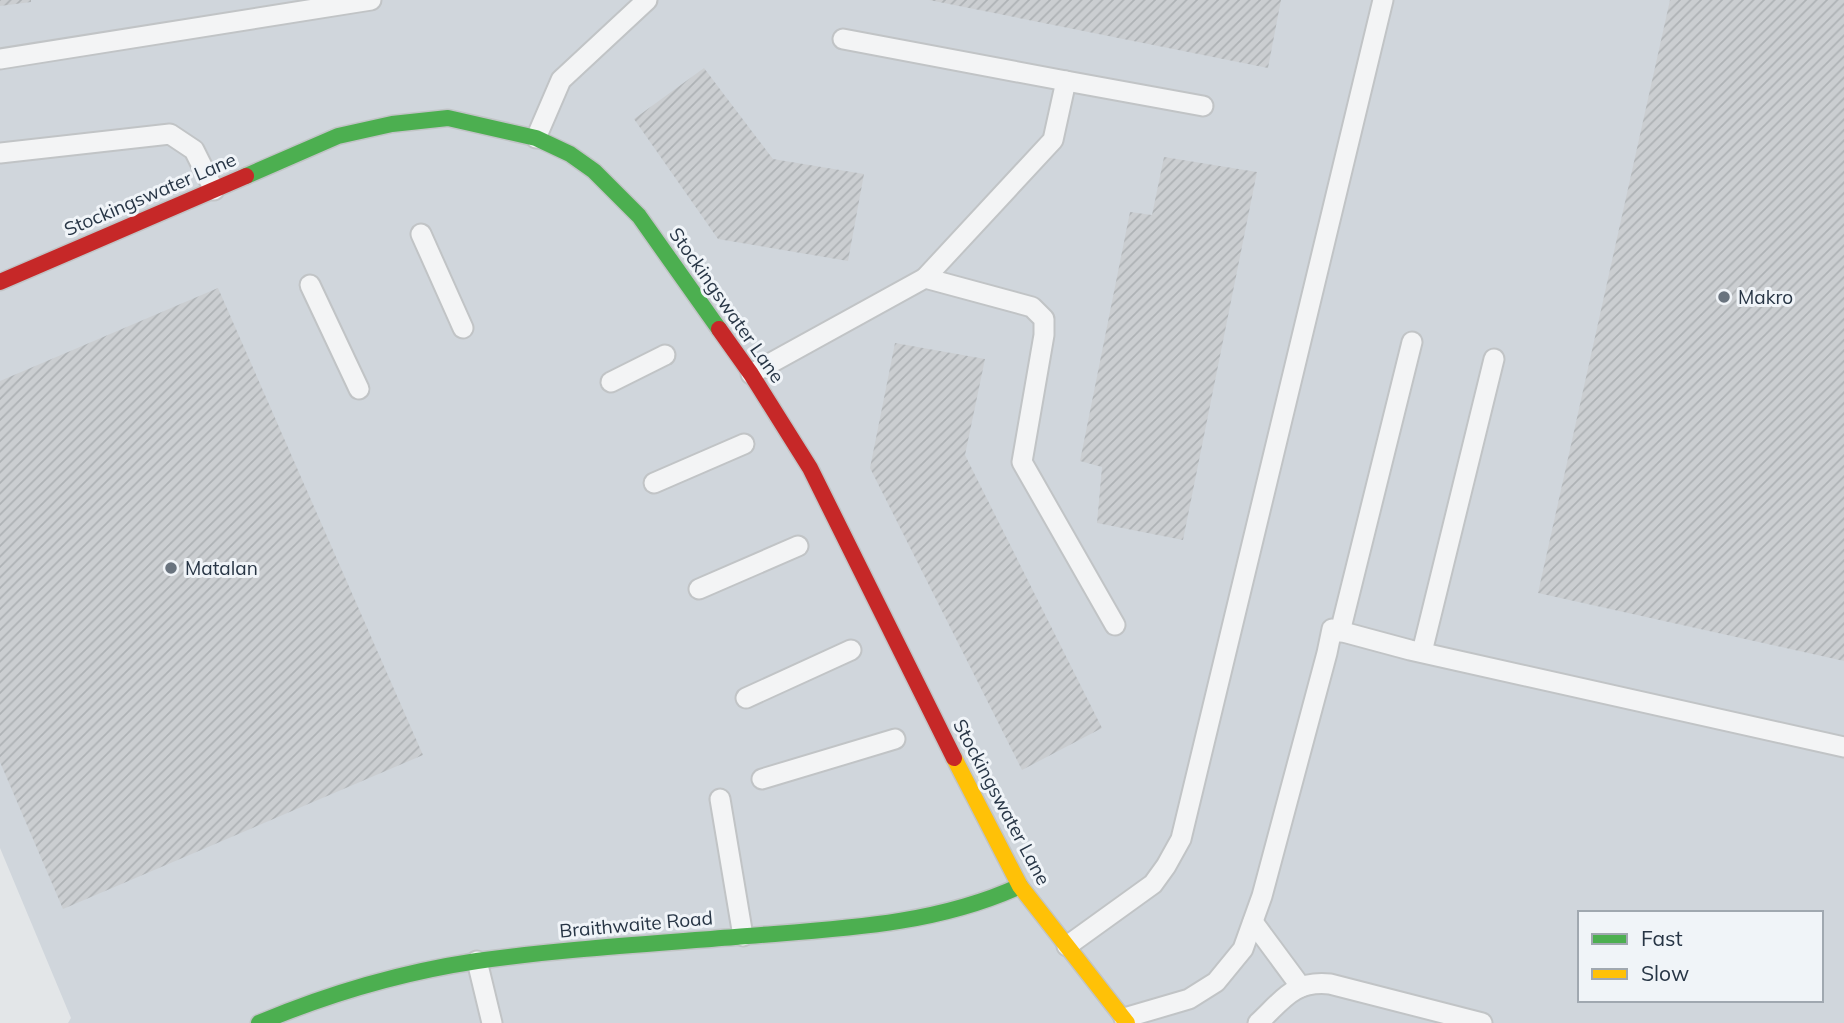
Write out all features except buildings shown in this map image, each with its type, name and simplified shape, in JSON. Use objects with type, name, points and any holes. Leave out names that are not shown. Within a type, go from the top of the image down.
[{"type":"street","name":"Stockingswater Lane","points":[[0,282],[338,136],[392,124],[448,118],[536,138],[570,154],[594,171],[639,216],[751,374],[810,468],[1020,886],[1126,1021]]},
{"type":"street","name":"Braithwaite Road","points":[[259,1023],[309,1002],[418,972],[477,961],[866,926],[934,915],[994,898],[1020,886]]},
{"type":"lane","points":[[0,59],[372,0]]},
{"type":"lane","points":[[536,138],[561,80],[647,0]]},
{"type":"lane","points":[[1067,946],[1153,884],[1181,839],[1383,0]]},
{"type":"lane","points":[[843,39],[1203,106]]},
{"type":"lane","points":[[751,374],[925,278],[1054,140],[1066,81]]},
{"type":"lane","points":[[0,153],[170,134],[194,150],[214,190]]},
{"type":"lane","points":[[421,234],[463,328]]},
{"type":"lane","points":[[925,278],[1032,307],[1044,319],[1044,335],[1022,462],[1115,625]]},
{"type":"lane","points":[[310,285],[359,389]]},
{"type":"lane","points":[[1340,632],[1412,342]]},
{"type":"lane","points":[[611,382],[665,355]]},
{"type":"lane","points":[[1422,652],[1494,359]]},
{"type":"lane","points":[[654,483],[744,444]]},
{"type":"lane","points":[[699,589],[798,546]]},
{"type":"lane","points":[[1126,1021],[1189,999],[1216,982],[1242,950],[1253,922],[1324,667],[1332,629],[1422,652],[1844,747]]},
{"type":"lane","points":[[746,698],[851,650]]},
{"type":"lane","points":[[762,779],[895,739]]},
{"type":"lane","points":[[720,799],[743,936]]},
{"type":"lane","points":[[1253,922],[1301,987]]},
{"type":"lane","points":[[477,961],[492,1023]]},
{"type":"lane","points":[[1258,1023],[1286,994],[1315,982],[1482,1023]]},
{"type":"shaded area","points":[[0,0],[1844,0],[1844,1023],[68,1023],[71,1018],[0,848]]},
{"type":"traffic: fast","points":[[246,176],[338,136],[392,124],[448,118],[536,138],[570,154],[594,171],[639,216],[719,329]]},
{"type":"traffic: fast","points":[[259,1023],[366,985],[421,971],[477,961],[574,950],[880,924],[951,910],[1020,886]]},
{"type":"traffic: slow","points":[[954,758],[1020,886],[1127,1023]]},
{"type":"traffic: jam","points":[[0,282],[246,176]]},
{"type":"traffic: jam","points":[[719,329],[751,374],[810,468],[954,758]]},
{"type":"place","name":"Makro","points":[[1724,297]]},
{"type":"place","name":"Matalan","points":[[171,568]]}]
